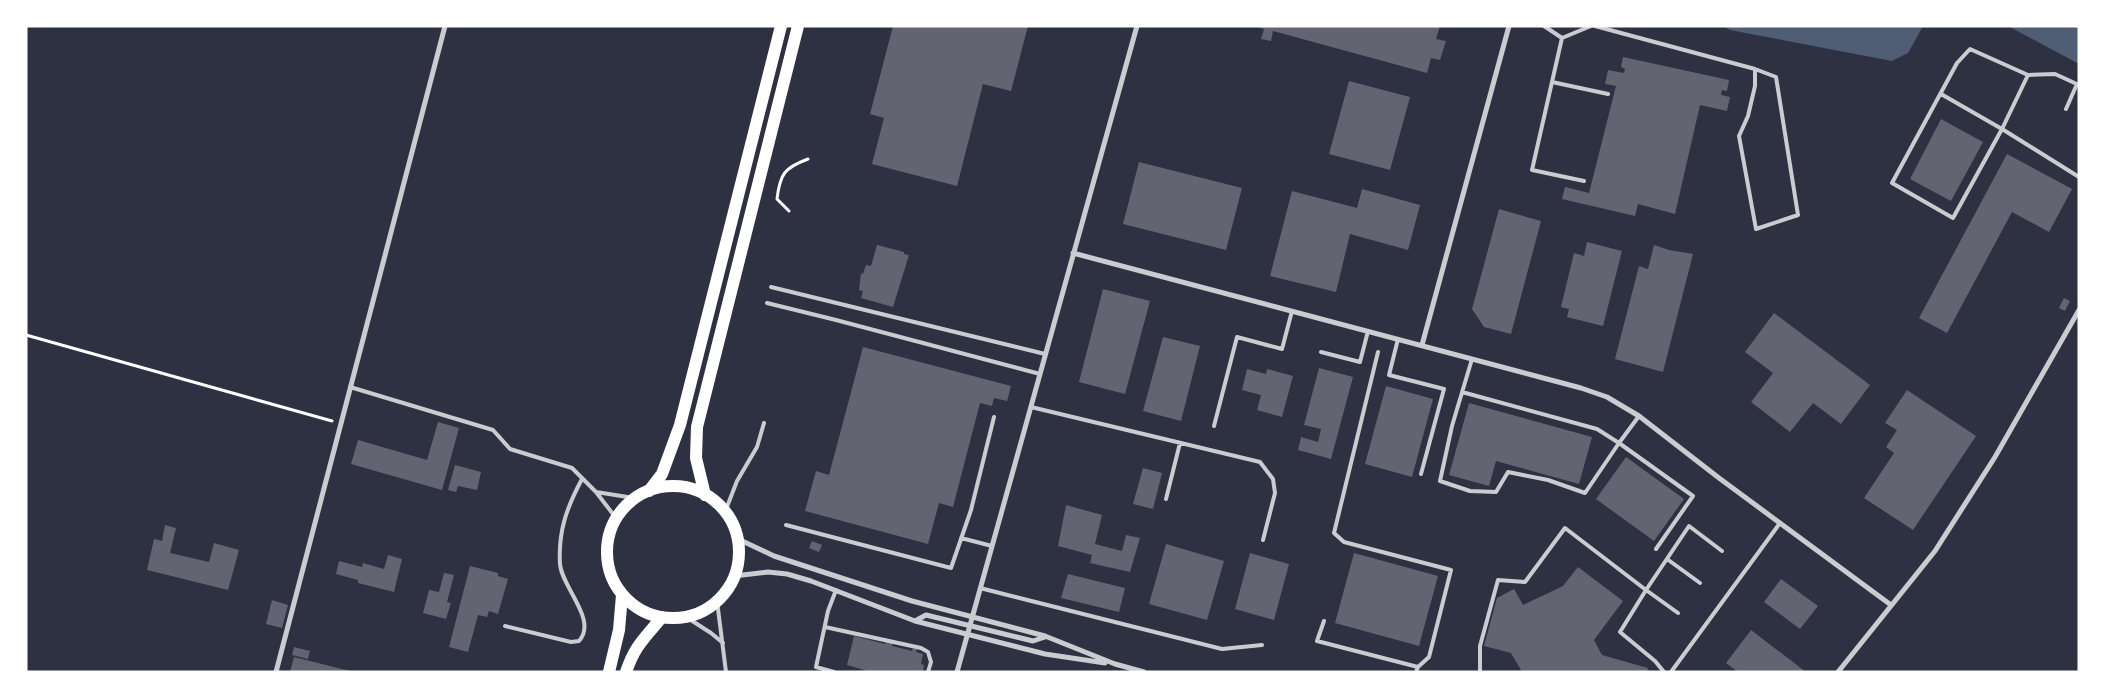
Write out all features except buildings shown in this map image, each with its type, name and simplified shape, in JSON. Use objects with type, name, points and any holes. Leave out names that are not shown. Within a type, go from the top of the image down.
[{"type":"main road","points":[[649,491],[662,474],[680,425],[781,26]]},
{"type":"main road","points":[[705,495],[696,458],[697,427],[798,26]]},
{"type":"main road","points":[[668,486],[687,488],[705,495],[725,512],[735,529],[739,551],[734,576],[727,590],[717,601],[698,614],[686,617],[662,618],[647,614],[622,595],[612,578],[606,558],[607,544],[616,518],[634,498],[649,491],[668,486]]},
{"type":"main road","points":[[609,672],[619,630],[622,595]]},
{"type":"main road","points":[[626,672],[633,652],[662,618]]},
{"type":"street","points":[[276,672],[445,26]]},
{"type":"street","points":[[957,672],[1137,26]]},
{"type":"street","points":[[1422,346],[1509,26]]},
{"type":"street","points":[[1073,254],[1581,388],[1613,400],[1638,416],[1891,605]]},
{"type":"street","points":[[1838,672],[1936,551],[1995,457],[2079,310]]},
{"type":"street","points":[[738,539],[774,556],[972,618],[1045,636],[1115,664],[1144,672]]},
{"type":"street","points":[[734,576],[768,572],[787,574],[836,590],[915,621],[1045,654],[1115,664]]},
{"type":"street","points":[[915,621],[926,615],[1033,641],[1045,636]]},
{"type":"lane","points":[[1544,26],[1562,38]]},
{"type":"lane","points":[[1562,38],[1591,26]]},
{"type":"lane","points":[[1595,26],[1755,68],[1776,77],[1798,215],[1756,229],[1739,136],[1750,109],[1755,86],[1755,68]]},
{"type":"lane","points":[[1562,38],[1532,170],[1584,182]]},
{"type":"lane","points":[[2028,75],[2002,129],[1953,218],[1892,183],[1957,63],[1970,49],[2028,75],[2055,74],[2078,85],[2066,109]]},
{"type":"lane","points":[[1552,82],[1608,94]]},
{"type":"lane","points":[[1940,94],[2002,129],[2079,177]]},
{"type":"lane","points":[[771,287],[1045,354]]},
{"type":"lane","points":[[767,303],[1040,374]]},
{"type":"lane","points":[[1214,426],[1237,337],[1282,349],[1292,311]]},
{"type":"lane","points":[[1321,352],[1360,362],[1368,331]]},
{"type":"lane","points":[[1398,339],[1389,375],[1444,389],[1421,474]]},
{"type":"lane","points":[[1324,621],[1317,641],[1417,669],[1429,657],[1452,570],[1344,542],[1334,533],[1378,352]]},
{"type":"lane","points":[[1472,359],[1452,426],[1440,481],[1470,491],[1496,492],[1508,472],[1548,480],[1585,493],[1638,416]]},
{"type":"lane","points":[[350,387],[493,430],[510,449],[572,468],[596,492],[616,518]]},
{"type":"lane","points":[[1462,392],[1597,429],[1693,496],[1656,549]]},
{"type":"lane","points":[[1030,407],[1260,462],[1273,480],[1275,493],[1263,540]]},
{"type":"lane","points":[[786,525],[951,568],[971,510],[994,417]]},
{"type":"lane","points":[[725,512],[736,481],[756,447],[764,423]]},
{"type":"lane","points":[[1166,499],[1180,443]]},
{"type":"lane","points":[[505,626],[571,642],[579,642],[584,636],[586,625],[570,594],[560,566],[561,535],[569,503],[582,479]]},
{"type":"lane","points":[[596,492],[634,498]]},
{"type":"lane","points":[[1671,672],[1780,523]]},
{"type":"lane","points":[[1664,672],[1655,661],[1620,632],[1689,526],[1722,551]]},
{"type":"lane","points":[[1480,672],[1480,646],[1498,580],[1525,582],[1565,528],[1678,613]]},
{"type":"lane","points":[[961,538],[992,546]]},
{"type":"lane","points":[[1667,559],[1700,583]]},
{"type":"lane","points":[[980,588],[1222,649],[1262,645]]},
{"type":"lane","points":[[834,672],[816,667],[828,611],[836,590]]},
{"type":"lane","points":[[717,601],[726,672]]},
{"type":"lane","points":[[686,617],[723,643]]},
{"type":"lane","points":[[825,626],[921,648],[928,652],[931,662],[928,672]]},
{"type":"path","points":[[789,211],[777,199],[779,180],[790,165],[808,159]]},
{"type":"path","points":[[26,335],[340,423]]},
{"type":"water","points":[[1723,26],[1923,26],[1908,53],[1892,61],[1730,30]]},
{"type":"water","points":[[2008,26],[2079,26],[2079,64]]}]
